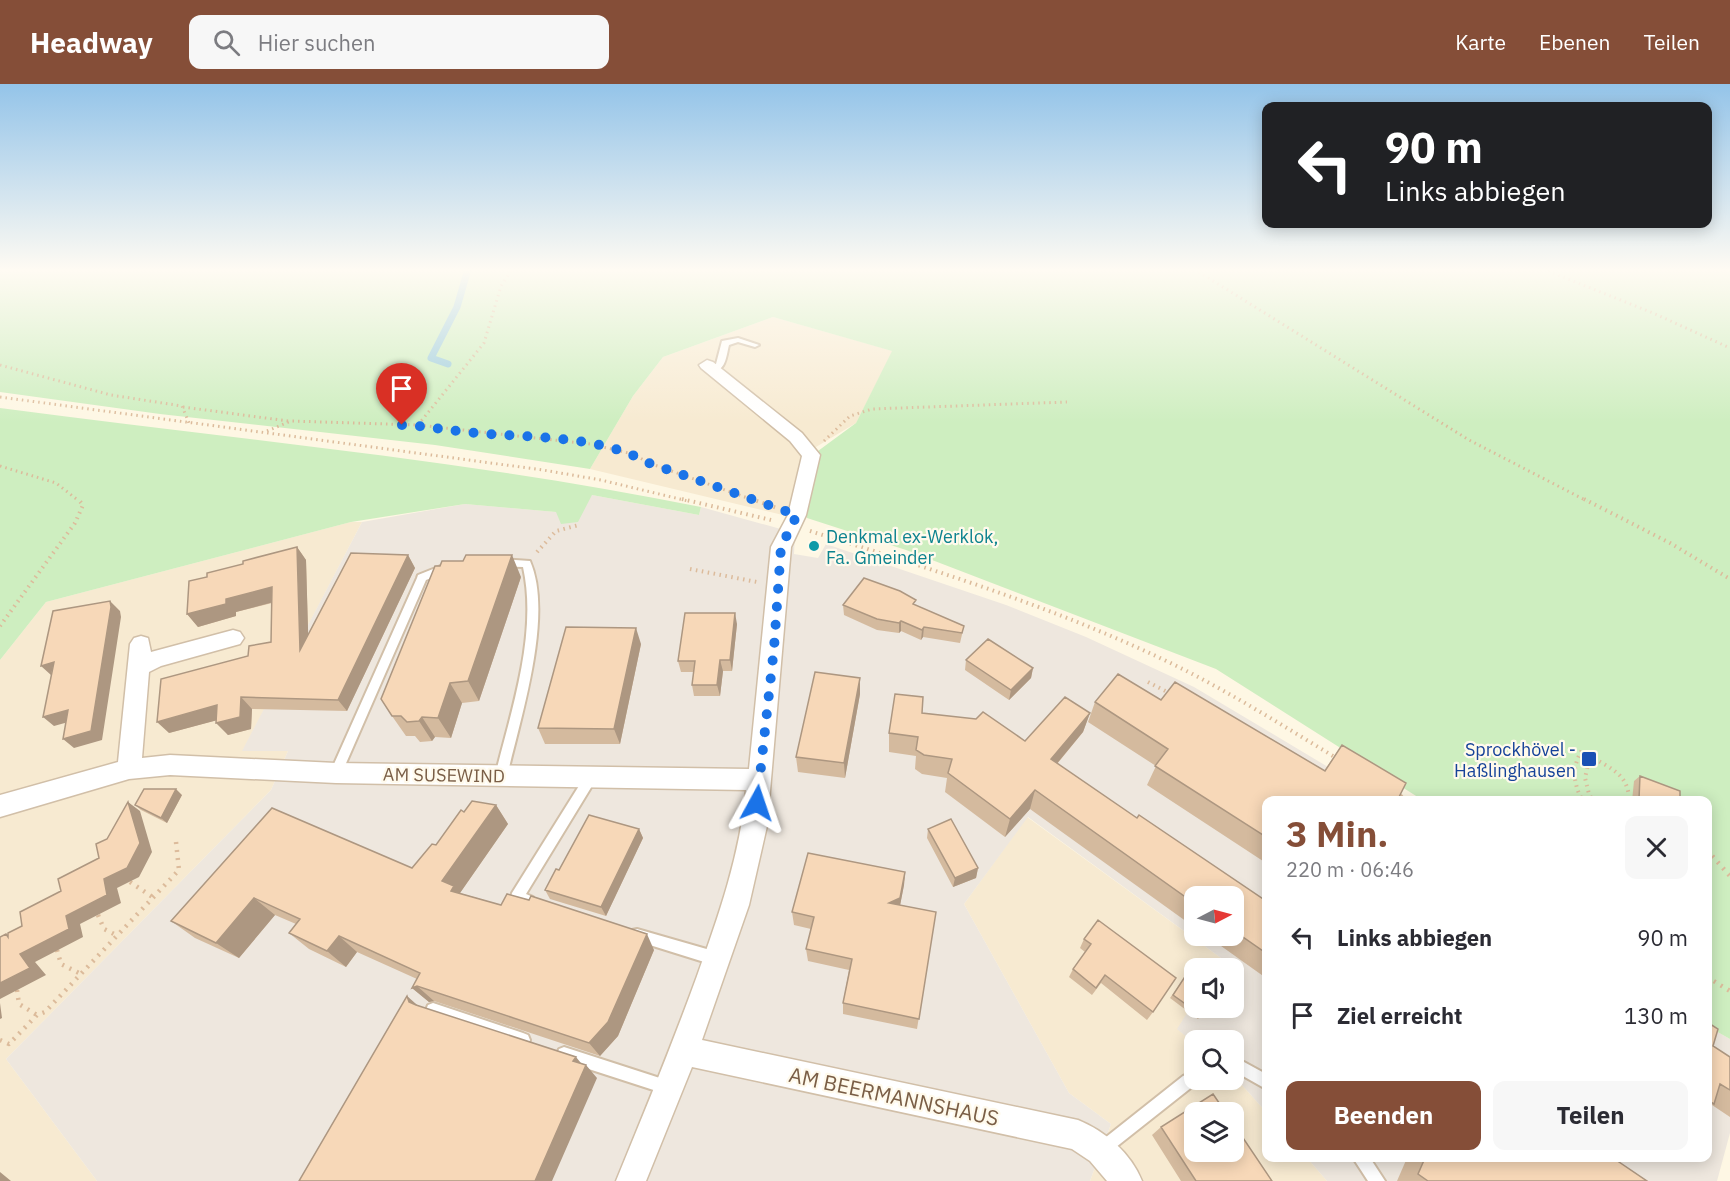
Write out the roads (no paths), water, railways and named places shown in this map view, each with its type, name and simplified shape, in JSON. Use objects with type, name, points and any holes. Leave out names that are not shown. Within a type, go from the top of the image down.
[{"type":"street","points":[[631,1181],[684,1051],[736,905],[755,826],[774,648],[781,547],[795,520],[811,455],[796,437],[710,367]]},
{"type":"street","points":[[139,667],[155,659],[233,638]]},
{"type":"street","points":[[129,769],[141,644]]},
{"type":"street","name":"AM SUSEWIND","points":[[0,807],[129,769],[170,765],[336,773],[759,780]]},
{"type":"street","name":"AM BEERMANNSHAUS","points":[[684,1051],[1078,1135],[1101,1150],[1127,1181]]},
{"type":"lane","points":[[710,367],[720,365],[725,344],[738,340],[755,345]]},
{"type":"lane","points":[[492,564],[527,564],[532,605],[530,648],[501,776]]},
{"type":"lane","points":[[336,773],[422,578],[447,567],[459,566]]},
{"type":"lane","points":[[539,904],[517,897],[591,777]]},
{"type":"lane","points":[[628,932],[717,960]]},
{"type":"lane","points":[[432,1010],[669,1088]]},
{"type":"lane","points":[[1244,1069],[1262,1080]]},
{"type":"lane","points":[[1101,1150],[1184,1084]]},
{"type":"lane","points":[[1364,1162],[1377,1181]]},
{"type":"waterway","points":[[448,364],[431,358],[450,320]]},
{"type":"place","name":"Denkmal ex-Werklok, Fa. Gmeinder","points":[[814,546]]},
{"type":"place","name":"Sprockhövel - Haßlinghausen","points":[[1589,759]]}]
